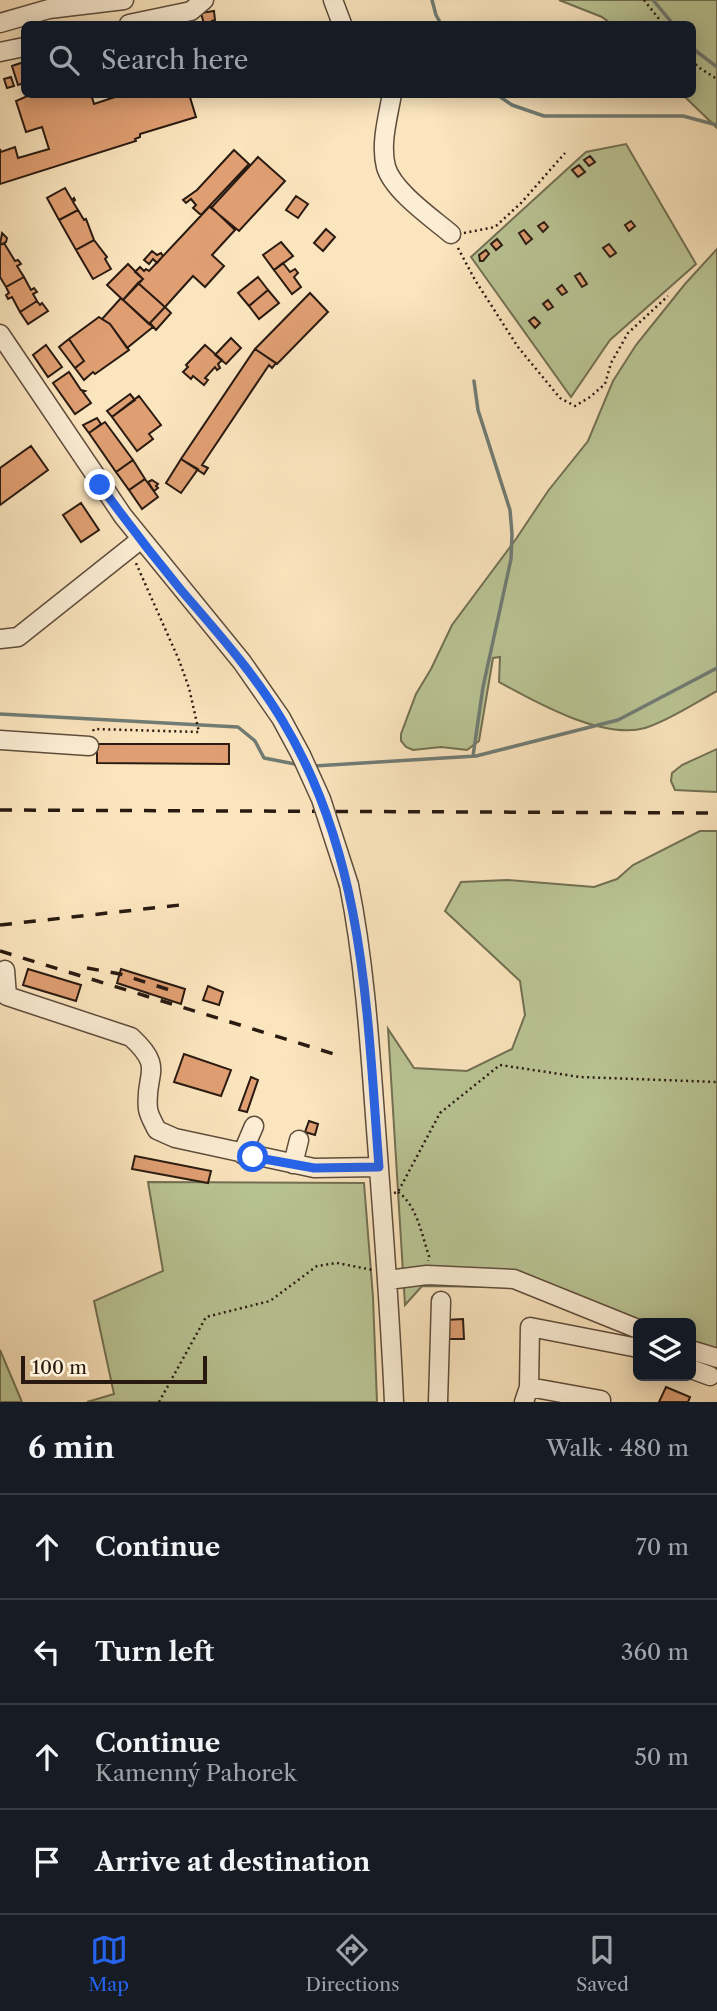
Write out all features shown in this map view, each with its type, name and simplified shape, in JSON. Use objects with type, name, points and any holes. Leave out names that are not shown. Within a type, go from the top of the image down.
[{"type":"street","points":[[0,23],[48,9],[124,0]]},
{"type":"street","points":[[143,21],[191,11],[204,0]]},
{"type":"street","points":[[333,0],[341,21]]},
{"type":"street","points":[[0,52],[21,48]]},
{"type":"street","points":[[391,98],[384,148],[386,168],[398,187],[451,234]]},
{"type":"street","points":[[0,334],[100,485],[135,544],[155,557],[242,662],[281,718],[302,755],[321,799],[349,885],[363,974],[379,1167],[390,1194],[387,1275],[394,1402]]},
{"type":"street","points":[[0,639],[18,637],[135,544]]},
{"type":"street","points":[[0,740],[89,746]]},
{"type":"street","points":[[5,970],[7,996],[131,1037],[143,1047],[153,1065],[148,1110],[157,1130],[175,1138],[314,1168],[379,1167]]},
{"type":"street","points":[[148,1110],[157,1104],[161,1087]]},
{"type":"street","points":[[242,1154],[254,1126]]},
{"type":"street","points":[[293,1164],[299,1140]]},
{"type":"street","points":[[387,1275],[514,1279],[633,1327]]},
{"type":"street","points":[[438,1402],[441,1301]]},
{"type":"street","points":[[600,1402],[601,1400],[526,1394],[530,1327],[633,1347]]},
{"type":"street","points":[[696,1352],[717,1358]]},
{"type":"street","points":[[696,1370],[710,1376]]},
{"type":"path","points":[[644,0],[661,21]]},
{"type":"path","points":[[696,65],[717,79]]},
{"type":"path","points":[[565,153],[522,203],[495,227],[451,234],[475,280],[518,347],[560,398],[575,406],[605,384],[611,363],[628,333],[668,296]]},
{"type":"path","points":[[89,746],[94,729],[199,732],[189,688],[135,544]]},
{"type":"path","points":[[427,1275],[429,1256],[416,1218],[404,1196],[390,1194],[440,1113],[500,1065],[580,1077],[717,1082]]},
{"type":"path","points":[[159,1402],[206,1317],[270,1301],[309,1270],[326,1264],[337,1263],[387,1275]]},
{"type":"green space","points":[[559,0],[717,0],[717,128],[686,98],[696,98],[696,21],[607,21]]},
{"type":"green space","points":[[626,144],[696,264],[610,340],[571,397],[471,257],[586,152]]},
{"type":"green space","points":[[717,249],[717,691],[654,725],[628,730],[610,729],[570,717],[499,682],[500,657],[493,658],[479,741],[467,750],[441,747],[413,750],[406,747],[401,741],[401,734],[416,694],[452,625],[548,491],[588,441],[613,381],[636,345]]},
{"type":"green space","points":[[717,749],[717,792],[675,790],[671,781],[672,773],[682,765]]},
{"type":"green space","points":[[700,831],[717,831],[717,1364],[696,1357],[696,1318],[633,1318],[633,1322],[514,1287],[422,1286],[405,1305],[388,1029],[414,1068],[467,1071],[512,1049],[525,1015],[520,981],[445,911],[461,882],[507,880],[594,887],[617,879],[633,865]]},
{"type":"green space","points":[[148,1182],[364,1183],[373,1297],[377,1402],[87,1402],[114,1394],[94,1301],[163,1271]]},
{"type":"green space","points":[[0,1350],[22,1402],[0,1402]]},
{"type":"building","points":[[214,11],[215,20],[203,21],[201,13]]},
{"type":"building","points":[[21,63],[21,84],[18,85],[12,66]]},
{"type":"building","points":[[11,77],[14,86],[7,88],[4,79]]},
{"type":"building","points":[[23,98],[92,98],[94,104],[112,98],[190,98],[196,117],[140,134],[136,141],[0,184],[0,149],[1,152],[15,147],[18,158],[49,149],[42,127],[26,132],[16,101]]},
{"type":"building","points":[[234,150],[249,164],[201,215],[193,208],[196,205],[191,199],[186,203],[183,200],[197,190]]},
{"type":"building","points":[[590,156],[595,162],[589,166],[584,160]]},
{"type":"building","points":[[258,157],[285,181],[239,231],[211,208]]},
{"type":"building","points":[[579,165],[585,172],[578,177],[572,170]]},
{"type":"building","points":[[65,188],[72,200],[74,198],[73,202],[78,210],[59,220],[47,198]]},
{"type":"building","points":[[296,196],[308,204],[298,218],[286,210]]},
{"type":"building","points":[[210,206],[235,230],[212,255],[224,266],[205,287],[193,276],[165,307],[138,283],[143,279],[135,272],[140,267],[149,271]]},
{"type":"building","points":[[78,210],[84,220],[86,219],[94,240],[76,250],[59,220]]},
{"type":"building","points":[[631,221],[635,226],[629,231],[625,225]]},
{"type":"building","points":[[544,222],[548,227],[543,232],[538,226]]},
{"type":"building","points":[[326,229],[335,237],[323,251],[314,243]]},
{"type":"building","points":[[524,230],[532,239],[526,244],[519,233]]},
{"type":"building","points":[[2,233],[7,238],[6,242],[0,245]]},
{"type":"building","points":[[497,239],[502,245],[496,250],[491,244]]},
{"type":"building","points":[[94,240],[107,257],[105,259],[111,269],[93,279],[76,250]]},
{"type":"building","points":[[281,242],[293,256],[274,270],[263,255]]},
{"type":"building","points":[[4,243],[15,261],[18,260],[21,264],[17,266],[24,277],[6,287],[0,277],[0,245]]},
{"type":"building","points":[[609,244],[616,253],[610,257],[603,248]]},
{"type":"building","points":[[486,250],[489,254],[480,261],[479,255]]},
{"type":"building","points":[[152,251],[163,256],[157,263],[153,259],[149,264],[144,260]]},
{"type":"building","points":[[283,263],[290,272],[295,269],[298,273],[294,277],[301,287],[292,294],[274,270]]},
{"type":"building","points":[[128,264],[143,279],[123,300],[107,285]]},
{"type":"building","points":[[580,273],[587,284],[582,287],[575,276]]},
{"type":"building","points":[[24,277],[31,290],[34,288],[37,292],[33,294],[37,301],[20,312],[12,297],[8,299],[6,287]]},
{"type":"building","points":[[258,277],[268,290],[249,306],[238,293]]},
{"type":"building","points":[[138,283],[165,307],[149,324],[123,300]]},
{"type":"building","points":[[562,285],[567,292],[562,295],[557,289]]},
{"type":"building","points":[[268,290],[279,303],[259,319],[249,306]]},
{"type":"building","points":[[310,293],[328,312],[277,364],[255,349]]},
{"type":"building","points":[[121,298],[153,327],[127,348],[110,324],[102,319]]},
{"type":"building","points":[[548,300],[553,307],[548,310],[543,304]]},
{"type":"building","points":[[37,301],[48,311],[28,324],[20,312]]},
{"type":"building","points":[[165,307],[171,313],[156,330],[150,323]]},
{"type":"building","points":[[99,317],[110,324],[129,350],[84,380],[75,368],[84,361],[69,339]]},
{"type":"building","points":[[534,317],[540,323],[535,328],[529,321]]},
{"type":"building","points":[[231,338],[241,348],[226,364],[215,355]]},
{"type":"building","points":[[69,339],[84,361],[75,368],[59,347]]},
{"type":"building","points":[[46,345],[62,367],[48,377],[33,355]]},
{"type":"building","points":[[205,345],[222,360],[218,364],[220,368],[217,370],[215,367],[205,378],[208,380],[204,385],[183,372]]},
{"type":"building","points":[[255,349],[276,363],[272,368],[269,365],[202,465],[208,468],[204,474],[181,459]]},
{"type":"building","points":[[69,372],[91,403],[75,414],[53,383]]},
{"type":"building","points":[[130,394],[135,400],[112,417],[107,411]]},
{"type":"building","points":[[139,396],[161,425],[149,434],[153,439],[137,451],[112,417]]},
{"type":"building","points":[[97,418],[101,424],[89,433],[83,425]]},
{"type":"building","points":[[105,422],[133,460],[116,472],[89,433]]},
{"type":"building","points":[[31,446],[48,470],[0,505],[0,468]]},
{"type":"building","points":[[181,459],[198,469],[181,493],[166,483]]},
{"type":"building","points":[[133,460],[145,479],[129,490],[116,472]]},
{"type":"building","points":[[145,479],[158,497],[142,509],[129,490]]},
{"type":"building","points":[[152,480],[158,484],[154,491],[148,482]]},
{"type":"building","points":[[81,503],[99,530],[81,542],[63,515]]},
{"type":"building","points":[[97,744],[229,744],[229,764],[97,763]]},
{"type":"building","points":[[28,969],[81,985],[76,1001],[23,985]]},
{"type":"building","points":[[121,969],[185,989],[181,1004],[117,983]]},
{"type":"building","points":[[208,986],[223,992],[219,1005],[203,1000]]},
{"type":"building","points":[[184,1054],[231,1070],[221,1096],[174,1082]]},
{"type":"building","points":[[251,1077],[258,1080],[247,1112],[239,1110]]},
{"type":"building","points":[[309,1121],[318,1124],[315,1135],[305,1132]]},
{"type":"building","points":[[135,1156],[211,1171],[208,1183],[132,1169]]},
{"type":"building","points":[[463,1319],[464,1339],[446,1339],[445,1320]]},
{"type":"building","points":[[666,1387],[690,1397],[688,1402],[659,1402]]},
{"type":"waterway","points":[[432,0],[439,21]]},
{"type":"waterway","points":[[653,0],[670,21]]},
{"type":"waterway","points":[[696,51],[717,67]]},
{"type":"waterway","points":[[502,98],[512,105],[544,116],[683,116],[717,125]]},
{"type":"waterway","points":[[473,756],[483,687],[511,559],[512,534],[510,510],[478,410],[474,381]]},
{"type":"waterway","points":[[314,766],[476,756],[618,720],[717,668]]},
{"type":"waterway","points":[[0,714],[238,727],[255,741],[264,758],[300,765]]},
{"type":"railway","points":[[0,810],[717,813]]},
{"type":"railway","points":[[0,925],[189,904]]},
{"type":"railway","points":[[0,951],[334,1054]]},
{"type":"railway","points":[[87,968],[120,974],[179,993]]},
{"type":"route","points":[[100,485],[141,540],[242,662],[281,718],[302,755],[321,799],[349,885],[362,963],[379,1167],[314,1168],[253,1157]]}]
